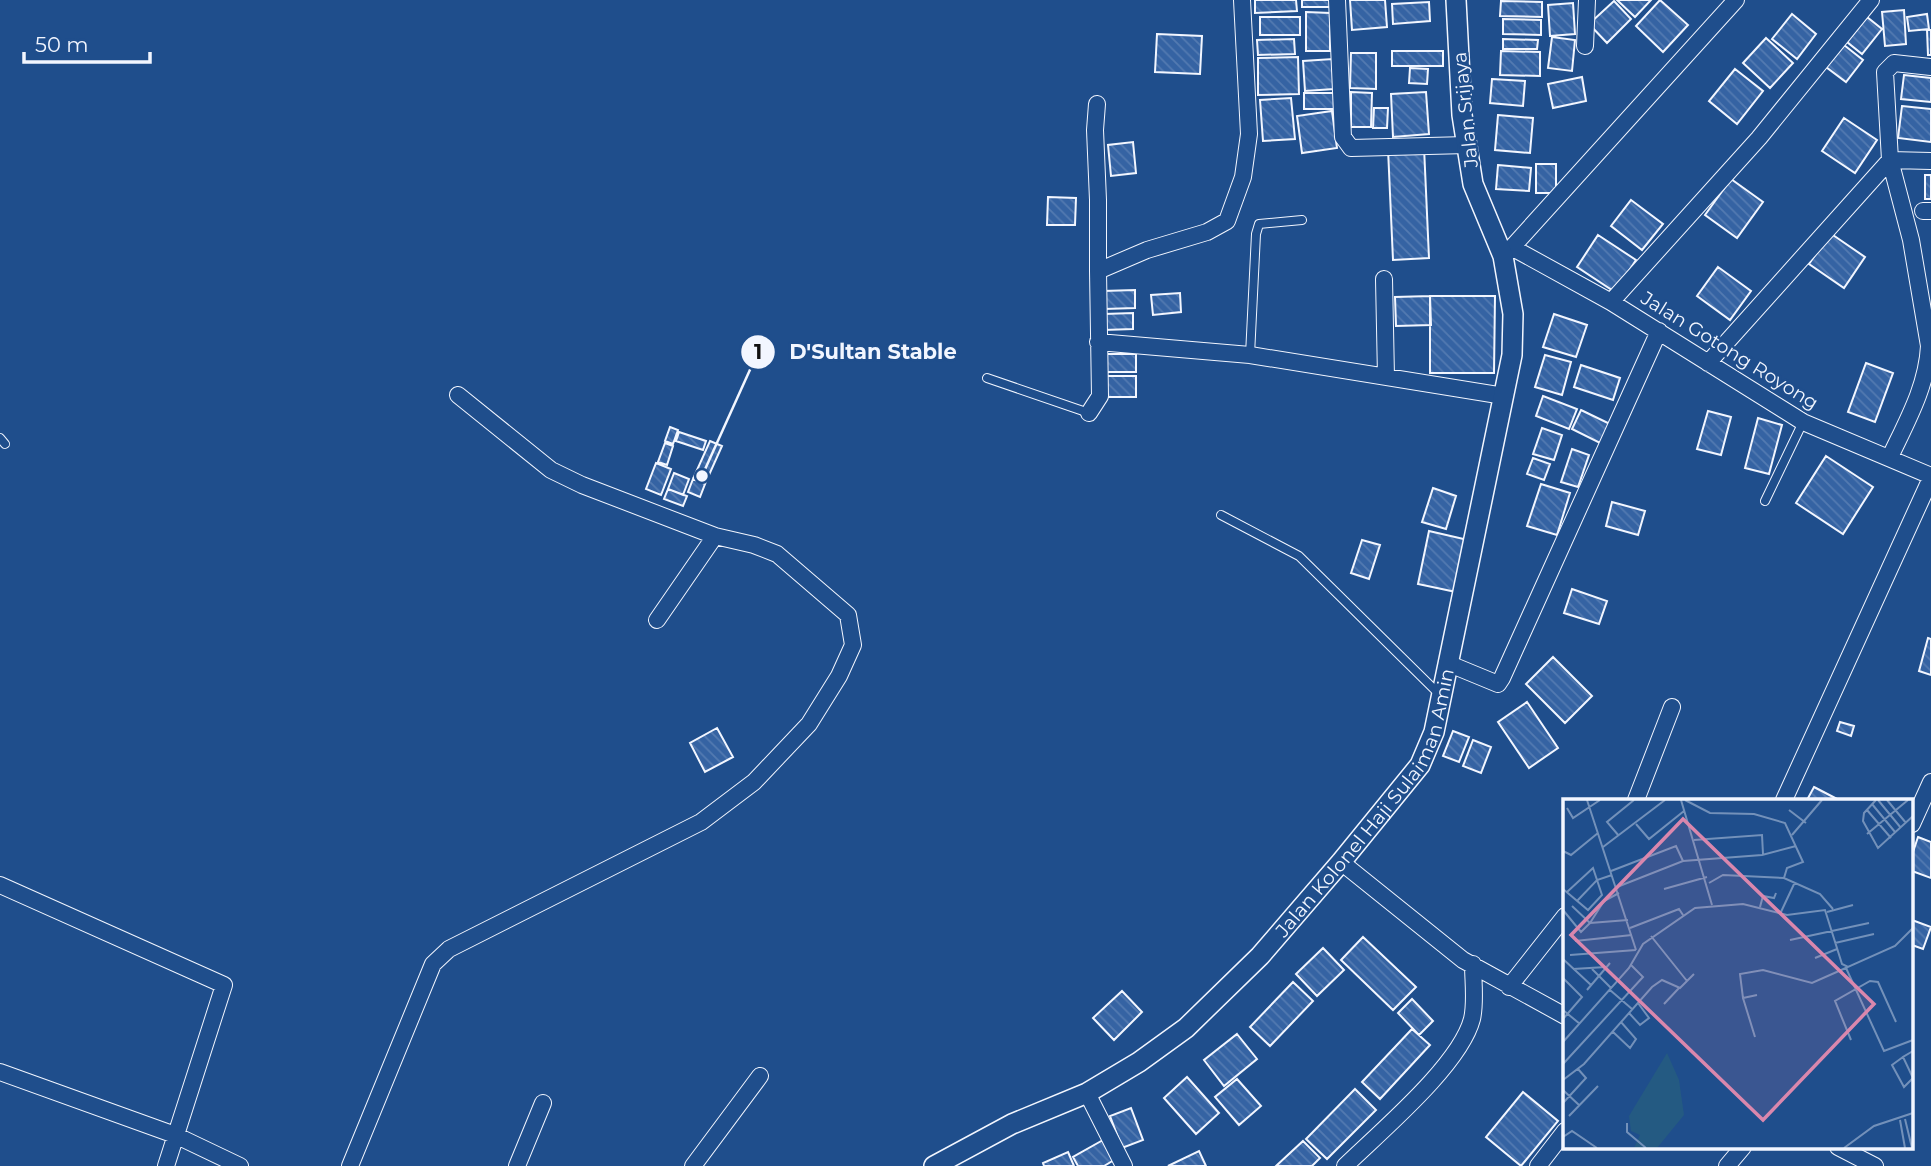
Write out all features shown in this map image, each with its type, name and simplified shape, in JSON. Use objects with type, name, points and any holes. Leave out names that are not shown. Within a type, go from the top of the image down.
[{"type":"street","points":[[1097,271],[1147,250],[1207,232],[1227,221],[1243,177],[1249,134],[1242,0]]},
{"type":"street","points":[[1337,0],[1343,137],[1348,146],[1467,145]]},
{"type":"street","name":"Jalan Srijaya","points":[[1456,0],[1462,115],[1473,184],[1508,252]]},
{"type":"street","points":[[1508,252],[1736,0]]},
{"type":"street","points":[[1611,302],[1759,138],[1871,0]]},
{"type":"street","points":[[1585,46],[1589,2]]},
{"type":"street","points":[[1890,457],[1923,386],[1929,346],[1911,240],[1890,160],[1885,72],[1894,63],[1931,67]]},
{"type":"street","points":[[1090,413],[1100,396],[1095,130],[1097,104]]},
{"type":"street","points":[[1708,363],[1890,160],[1931,161]]},
{"type":"street","name":"Jalan Gotong Royong","points":[[1508,252],[1611,302],[1803,422],[1846,442],[1890,457],[1931,477]]},
{"type":"street","name":"Jalan Kolonel Haji Sulaiman Amin","points":[[941,1164],[1012,1124],[1087,1093],[1139,1062],[1186,1028],[1260,956],[1422,762],[1434,732],[1512,355],[1513,314],[1508,252]]},
{"type":"street","points":[[1384,279],[1386,377]]},
{"type":"street","points":[[1447,663],[1498,684],[1502,678],[1659,331]]},
{"type":"street","points":[[1098,342],[1250,355],[1504,396]]},
{"type":"street","points":[[350,1166],[433,964],[449,949],[701,822],[754,782],[809,724],[839,676],[853,645],[848,615],[777,554],[754,545],[715,536],[582,485],[551,470],[458,394]]},
{"type":"street","points":[[1784,799],[1931,477]]},
{"type":"street","points":[[657,621],[715,536]]},
{"type":"street","points":[[1636,799],[1672,707]]},
{"type":"street","points":[[1913,822],[1931,782]]},
{"type":"street","points":[[1341,862],[1463,960],[1563,1015]]},
{"type":"street","points":[[0,885],[224,985],[166,1166]]},
{"type":"street","points":[[1510,987],[1563,919]]},
{"type":"street","points":[[1345,1166],[1438,1075],[1459,1048],[1473,1016],[1473,964]]},
{"type":"street","points":[[0,1072],[175,1135],[240,1166]]},
{"type":"street","points":[[693,1166],[760,1076]]},
{"type":"street","points":[[1087,1093],[1124,1166]]},
{"type":"street","points":[[517,1166],[543,1103]]},
{"type":"street","points":[[1538,1166],[1563,1134]]},
{"type":"street","points":[[1727,1166],[1742,1148]]},
{"type":"street","points":[[1840,1148],[1875,1166]]},
{"type":"lane","points":[[1250,355],[1256,234],[1259,224],[1302,220]]},
{"type":"lane","points":[[987,378],[1090,413]]},
{"type":"lane","points":[[1765,501],[1803,422]]},
{"type":"lane","points":[[1221,515],[1299,556],[1440,695]]},
{"type":"building","points":[[1255,0],[1296,0],[1297,11],[1255,13]]},
{"type":"building","points":[[1302,0],[1330,0],[1330,7],[1302,7]]},
{"type":"building","points":[[1350,0],[1385,0],[1387,27],[1352,30]]},
{"type":"building","points":[[1617,0],[1651,0],[1635,17]]},
{"type":"building","points":[[1660,0],[1688,25],[1663,52],[1636,26]]},
{"type":"building","points":[[1501,1],[1542,2],[1542,17],[1500,16]]},
{"type":"building","points":[[1614,1],[1631,19],[1607,43],[1589,24]]},
{"type":"building","points":[[1429,2],[1430,21],[1393,24],[1392,4]]},
{"type":"building","points":[[1573,3],[1575,34],[1550,36],[1548,5]]},
{"type":"building","points":[[1904,10],[1906,44],[1885,46],[1882,12]]},
{"type":"building","points":[[1306,12],[1330,13],[1330,51],[1306,51]]},
{"type":"building","points":[[1792,14],[1816,34],[1797,59],[1772,39]]},
{"type":"building","points":[[1927,14],[1929,29],[1909,31],[1907,17]]},
{"type":"building","points":[[1260,17],[1300,17],[1300,35],[1260,35]]},
{"type":"building","points":[[1867,17],[1882,29],[1862,54],[1847,42]]},
{"type":"building","points":[[1503,19],[1541,20],[1541,35],[1503,34]]},
{"type":"building","points":[[1927,30],[1931,30],[1931,55],[1928,55]]},
{"type":"building","points":[[1157,34],[1202,36],[1200,74],[1155,72]]},
{"type":"building","points":[[1552,37],[1575,40],[1572,71],[1548,68]]},
{"type":"building","points":[[1766,38],[1793,63],[1770,88],[1743,63]]},
{"type":"building","points":[[1294,39],[1295,54],[1258,55],[1257,40]]},
{"type":"building","points":[[1503,39],[1538,40],[1537,49],[1503,49]]},
{"type":"building","points":[[1844,45],[1863,60],[1846,82],[1826,67]]},
{"type":"building","points":[[1392,51],[1443,51],[1443,66],[1392,66]]},
{"type":"building","points":[[1501,51],[1540,52],[1540,76],[1500,75]]},
{"type":"building","points":[[1351,53],[1376,53],[1376,89],[1350,88]]},
{"type":"building","points":[[1298,57],[1299,94],[1258,95],[1258,58]]},
{"type":"building","points":[[1333,59],[1334,89],[1305,91],[1303,61]]},
{"type":"building","points":[[1410,68],[1428,69],[1427,84],[1409,83]]},
{"type":"building","points":[[1735,69],[1763,91],[1737,124],[1709,101]]},
{"type":"building","points":[[1904,75],[1931,78],[1931,102],[1901,99]]},
{"type":"building","points":[[1582,77],[1586,101],[1553,108],[1548,84]]},
{"type":"building","points":[[1492,79],[1525,81],[1523,106],[1490,103]]},
{"type":"building","points":[[1351,92],[1372,93],[1371,127],[1351,127]]},
{"type":"building","points":[[1426,92],[1429,134],[1393,137],[1391,94]]},
{"type":"building","points":[[1304,93],[1334,93],[1334,109],[1304,109]]},
{"type":"building","points":[[1291,98],[1295,139],[1263,141],[1260,100]]},
{"type":"building","points":[[1902,106],[1931,109],[1931,142],[1898,138]]},
{"type":"building","points":[[1374,108],[1388,108],[1387,128],[1373,128]]},
{"type":"building","points":[[1332,111],[1337,148],[1302,153],[1297,116]]},
{"type":"building","points":[[1498,115],[1533,118],[1530,153],[1495,150]]},
{"type":"building","points":[[1844,118],[1877,140],[1855,173],[1822,151]]},
{"type":"building","points":[[1133,142],[1136,173],[1111,176],[1108,145]]},
{"type":"building","points":[[1424,147],[1429,258],[1393,260],[1388,149]]},
{"type":"building","points":[[1536,164],[1556,164],[1556,193],[1536,193]]},
{"type":"building","points":[[1498,165],[1531,168],[1529,191],[1496,189]]},
{"type":"building","points":[[1925,175],[1931,175],[1931,199],[1925,199]]},
{"type":"building","points":[[1731,179],[1763,202],[1737,238],[1705,215]]},
{"type":"building","points":[[1048,197],[1076,198],[1075,225],[1047,225]]},
{"type":"building","points":[[1631,200],[1663,224],[1642,250],[1611,226]]},
{"type":"building","points":[[1830,233],[1865,257],[1844,288],[1809,264]]},
{"type":"building","points":[[1598,235],[1636,260],[1615,292],[1577,267]]},
{"type":"building","points":[[1718,267],[1751,291],[1730,320],[1697,296]]},
{"type":"building","points":[[1135,290],[1135,308],[1104,309],[1103,291]]},
{"type":"building","points":[[1180,293],[1181,312],[1153,315],[1151,295]]},
{"type":"building","points":[[1430,296],[1431,325],[1396,326],[1395,297]]},
{"type":"building","points":[[1430,296],[1495,296],[1494,373],[1430,373]]},
{"type":"building","points":[[1133,313],[1133,329],[1104,330],[1104,314]]},
{"type":"building","points":[[1554,314],[1587,325],[1576,357],[1543,347]]},
{"type":"building","points":[[1106,354],[1136,354],[1136,372],[1106,372]]},
{"type":"building","points":[[1545,355],[1571,362],[1562,395],[1535,387]]},
{"type":"building","points":[[1866,363],[1893,373],[1875,422],[1848,412]]},
{"type":"building","points":[[1581,365],[1620,378],[1613,400],[1574,387]]},
{"type":"building","points":[[1106,376],[1136,376],[1136,397],[1105,397]]},
{"type":"building","points":[[1543,396],[1577,409],[1569,429],[1536,416]]},
{"type":"building","points":[[1581,410],[1610,424],[1600,443],[1572,429]]},
{"type":"building","points":[[1708,411],[1731,417],[1721,455],[1697,449]]},
{"type":"building","points":[[1758,418],[1782,425],[1769,474],[1745,468]]},
{"type":"building","points":[[670,427],[678,430],[673,444],[665,441]]},
{"type":"building","points":[[1542,428],[1562,435],[1554,460],[1533,454]]},
{"type":"building","points":[[679,432],[706,441],[703,450],[676,441]]},
{"type":"building","points":[[710,441],[722,446],[705,484],[693,479]]},
{"type":"building","points":[[665,443],[673,446],[667,465],[658,462]]},
{"type":"building","points":[[1572,449],[1589,455],[1578,487],[1561,482]]},
{"type":"building","points":[[1826,456],[1873,487],[1843,534],[1796,503]]},
{"type":"building","points":[[1533,458],[1550,464],[1544,480],[1527,474]]},
{"type":"building","points":[[656,463],[671,469],[661,495],[646,489]]},
{"type":"building","points":[[674,473],[689,479],[683,495],[668,489]]},
{"type":"building","points":[[693,479],[705,484],[700,497],[688,492]]},
{"type":"building","points":[[1541,484],[1570,493],[1557,535],[1527,526]]},
{"type":"building","points":[[1433,488],[1456,496],[1446,529],[1422,522]]},
{"type":"building","points":[[668,489],[687,496],[683,506],[664,499]]},
{"type":"building","points":[[1612,502],[1645,511],[1638,535],[1606,526]]},
{"type":"building","points":[[1429,531],[1468,540],[1456,592],[1418,584]]},
{"type":"building","points":[[1362,540],[1380,545],[1369,579],[1351,573]]},
{"type":"building","points":[[1572,589],[1607,601],[1599,624],[1564,613]]},
{"type":"building","points":[[1928,638],[1931,639],[1931,675],[1919,671]]},
{"type":"building","points":[[1553,657],[1592,696],[1565,723],[1526,684]]},
{"type":"building","points":[[1527,702],[1558,748],[1529,768],[1498,722]]},
{"type":"building","points":[[1840,722],[1854,726],[1851,736],[1837,731]]},
{"type":"building","points":[[717,728],[733,757],[705,772],[690,743]]},
{"type":"building","points":[[1453,731],[1469,737],[1459,762],[1443,756]]},
{"type":"building","points":[[1473,740],[1491,747],[1481,773],[1463,766]]},
{"type":"building","points":[[1814,787],[1837,799],[1808,799]]},
{"type":"building","points":[[1918,837],[1931,842],[1931,878],[1913,871],[1913,852]]},
{"type":"building","points":[[1913,920],[1931,927],[1923,949],[1913,945]]},
{"type":"building","points":[[1363,937],[1416,987],[1393,1010],[1341,960]]},
{"type":"building","points":[[1323,948],[1344,970],[1317,996],[1296,974]]},
{"type":"building","points":[[1293,982],[1313,1001],[1270,1046],[1250,1027]]},
{"type":"building","points":[[1122,991],[1142,1012],[1114,1040],[1093,1018]]},
{"type":"building","points":[[1412,999],[1433,1021],[1419,1035],[1398,1013]]},
{"type":"building","points":[[1412,1029],[1430,1045],[1380,1099],[1362,1082]]},
{"type":"building","points":[[1237,1034],[1257,1059],[1224,1086],[1204,1060]]},
{"type":"building","points":[[1187,1077],[1219,1113],[1196,1134],[1164,1098]]},
{"type":"building","points":[[1237,1079],[1261,1106],[1239,1125],[1215,1097]]},
{"type":"building","points":[[1355,1089],[1376,1110],[1327,1159],[1306,1139]]},
{"type":"building","points":[[1523,1092],[1558,1121],[1521,1166],[1486,1137]]},
{"type":"building","points":[[1131,1108],[1143,1140],[1122,1148],[1110,1116]]},
{"type":"building","points":[[1103,1140],[1114,1160],[1104,1166],[1078,1166],[1073,1157]]},
{"type":"building","points":[[1303,1141],[1320,1158],[1312,1166],[1276,1166]]},
{"type":"building","points":[[1199,1151],[1206,1166],[1168,1166]]},
{"type":"building","points":[[1068,1152],[1074,1166],[1044,1166],[1043,1163]]},
{"type":"place","name":"D'Sultan Stable","points":[[702,476]]}]
